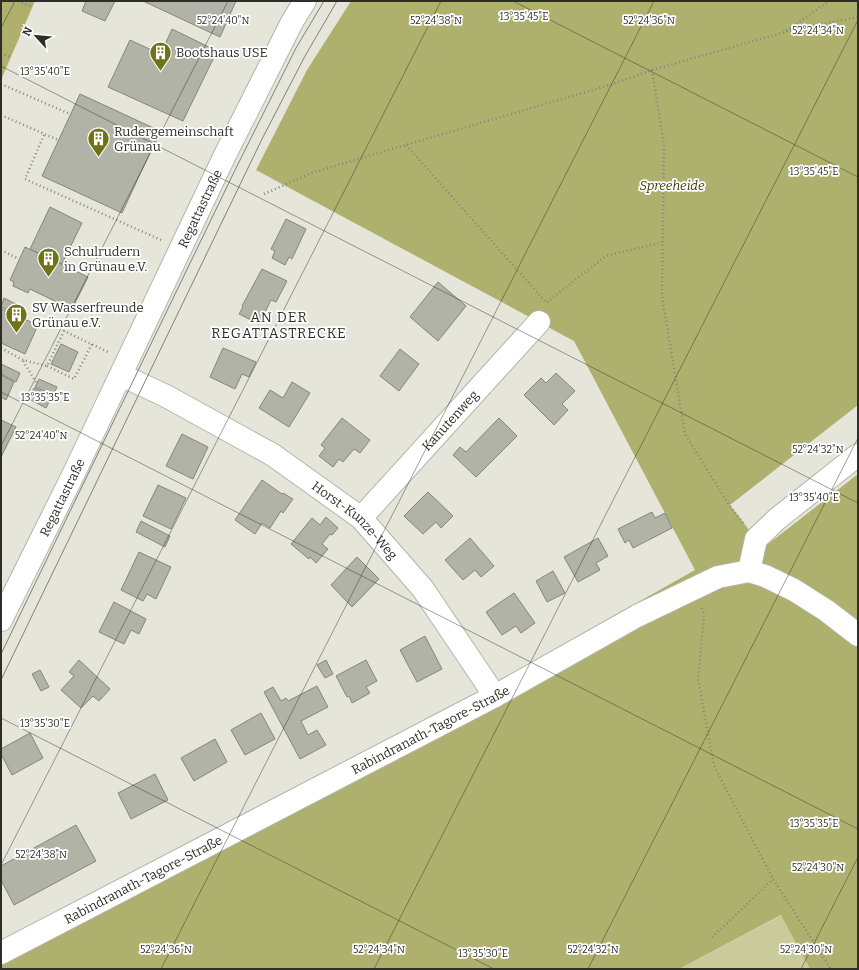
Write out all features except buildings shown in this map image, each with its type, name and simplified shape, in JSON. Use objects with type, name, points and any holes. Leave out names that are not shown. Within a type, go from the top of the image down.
[{"type":"street","name":"Regattastraße","points":[[1,620],[74,473],[225,155],[284,36],[305,1]]},
{"type":"street","name":"Kanutenweg","points":[[361,518],[539,322]]},
{"type":"street","name":"Horst-Kunze-Weg","points":[[124,368],[166,396],[273,455],[361,518],[423,589],[495,696]]},
{"type":"street","points":[[749,571],[756,539],[776,519],[858,455]]},
{"type":"street","name":"Rabindranath-Tagore-Straße","points":[[1,952],[495,696],[638,616],[718,577],[749,571],[765,576],[794,590],[827,611],[858,635]]},
{"type":"path","points":[[18,1],[32,8]]},
{"type":"path","points":[[785,32],[828,1]]},
{"type":"path","points":[[264,194],[314,172],[614,84],[652,70],[785,32],[858,17]]},
{"type":"path","points":[[1,53],[10,57]]},
{"type":"path","points":[[652,70],[664,145],[662,296],[685,434],[730,505],[756,539]]},
{"type":"path","points":[[1,84],[70,114]]},
{"type":"path","points":[[1,115],[58,140]]},
{"type":"path","points":[[44,135],[25,179],[180,249]]},
{"type":"path","points":[[406,145],[547,303],[606,256],[663,242]]},
{"type":"path","points":[[1,250],[19,259]]},
{"type":"path","points":[[47,366],[64,331],[92,344],[124,368]]},
{"type":"path","points":[[1,348],[23,360],[47,366],[74,379],[92,344]]},
{"type":"path","points":[[23,360],[36,382]]},
{"type":"path","points":[[699,586],[704,616],[698,679],[714,766],[773,879],[831,969]]},
{"type":"path","points":[[712,937],[773,879]]},
{"type":"shaded area","points":[[1,1],[35,1],[1,80]]},
{"type":"shaded area","points":[[782,915],[810,969],[679,969]]},
{"type":"green space","name":"Spreeheide","points":[[351,1],[858,1],[858,405],[730,505],[763,548],[858,474],[858,969],[810,969],[781,915],[679,969],[1,969],[1,962],[695,570],[574,341],[256,170],[307,70]]},
{"type":"tram line","points":[[1,654],[237,166],[296,48],[324,1]]},
{"type":"tram line","points":[[1,680],[262,139],[305,56],[337,1]]},
{"type":"place","name":"Bootshaus USE","points":[[160,72]]},
{"type":"place","name":"Rudergemeinschaft Grünau","points":[[99,158]]},
{"type":"place","name":"Schulrudern in Grünau e.V.","points":[[49,278]]},
{"type":"place","name":"SV Wasserfreunde Grünau e.V.","points":[[17,334]]},
{"type":"district","name":"AN DER REGATTASTRECKE","points":[[279,326]]}]
